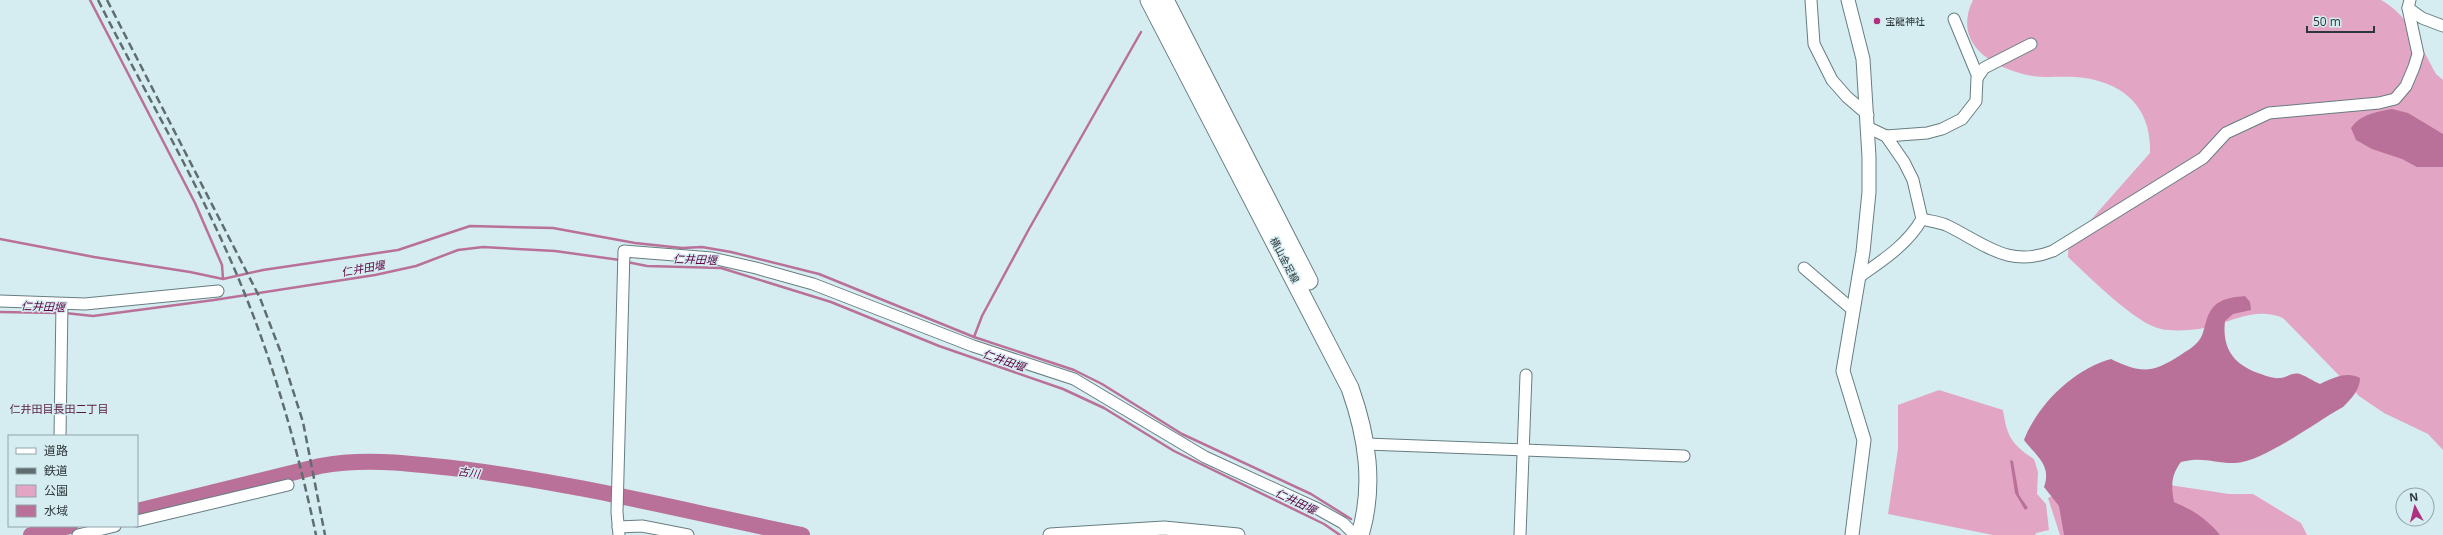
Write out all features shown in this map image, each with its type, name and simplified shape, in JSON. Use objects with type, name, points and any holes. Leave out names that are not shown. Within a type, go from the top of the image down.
[{"type":"main road","name":"横山金足線","points":[[1149,0],[1343,371],[1356,403],[1371,444],[1367,496],[1360,535]]},
{"type":"main road","name":"横山金足線","points":[[1165,0],[1348,358],[1369,408],[1371,444],[1378,497],[1371,535]]},
{"type":"street","points":[[1811,0],[1814,44],[1832,80],[1869,122],[1886,136],[1904,162],[1913,180],[1922,219],[1914,232],[1891,255],[1859,277]]},
{"type":"street","points":[[1848,0],[1863,59],[1869,122],[1869,192],[1859,277],[1843,371],[1864,440],[1852,535]]},
{"type":"street","points":[[2409,4],[2422,18],[2443,26]]},
{"type":"street","points":[[1922,219],[1944,224],[1996,252],[2024,257],[2041,256],[2053,251],[2203,158],[2226,133],[2269,113],[2379,103],[2395,99],[2406,86],[2418,54],[2409,4]]},
{"type":"street","points":[[1886,136],[1927,133],[1942,129],[1962,118],[1976,101],[1978,77],[1954,19]]},
{"type":"street","points":[[1978,77],[1984,68],[2031,44]]},
{"type":"street","points":[[688,535],[642,526],[618,531],[617,486],[624,251],[712,258],[756,268],[813,284],[973,346],[1074,379],[1205,457],[1318,509],[1342,523],[1355,535]]},
{"type":"street","points":[[1804,268],[1853,310]]},
{"type":"street","points":[[0,301],[62,304],[169,297],[218,291]]},
{"type":"street","points":[[60,435],[62,304]]},
{"type":"street","points":[[1520,535],[1526,375]]},
{"type":"street","points":[[1371,444],[1684,456]]},
{"type":"street","points":[[138,521],[288,484]]},
{"type":"street","points":[[78,535],[111,527]]},
{"type":"street","points":[[1050,535],[1164,528],[1238,535]]},
{"type":"green space","points":[[1973,0],[2381,0],[2391,6],[2407,23],[2436,74],[2443,80],[2443,450],[2428,434],[2384,413],[2359,396],[2283,318],[2274,315],[2257,314],[2203,328],[2189,330],[2161,329],[2151,325],[2126,309],[2068,257],[2069,237],[2089,222],[2150,153],[2146,122],[2139,109],[2130,98],[2119,90],[2106,84],[2092,79],[2075,77],[2033,76],[2004,68],[1992,61],[1980,52],[1972,42],[1968,30],[1968,16]]},
{"type":"green space","points":[[1939,390],[2003,410],[2006,427],[2011,439],[2020,449],[2034,459],[2038,472],[2037,494],[2046,504],[2049,530],[2036,533],[2035,535],[1993,535],[1888,514],[1898,449],[1898,405]]},
{"type":"green space","points":[[2143,481],[2229,494],[2253,494],[2301,523],[2307,535],[2060,535],[2048,498],[2066,489]]},
{"type":"water","points":[[2392,109],[2408,113],[2443,134],[2443,167],[2417,167],[2402,159],[2372,149],[2356,140],[2351,128],[2355,123],[2369,114]]},
{"type":"water","points":[[2245,296],[2250,302],[2251,310],[2233,314],[2225,321],[2225,339],[2231,354],[2236,360],[2249,369],[2274,378],[2282,378],[2294,374],[2300,374],[2320,384],[2340,376],[2355,376],[2360,378],[2360,382],[2352,397],[2343,407],[2290,440],[2261,456],[2248,461],[2229,463],[2189,460],[2181,462],[2175,471],[2173,481],[2172,491],[2174,502],[2199,516],[2210,524],[2220,535],[2064,535],[2059,506],[2044,487],[2046,473],[2042,461],[2024,440],[2038,414],[2059,390],[2084,371],[2097,364],[2111,359],[2130,367],[2145,370],[2153,369],[2169,362],[2190,349],[2198,342],[2202,336],[2209,315],[2215,305],[2231,298]]},
{"type":"water","points":[[2010,460],[2013,461],[2019,495],[2028,508],[2025,510],[2015,493]]},
{"type":"waterway","points":[[90,0],[195,203],[222,265],[223,279]]},
{"type":"waterway","points":[[974,337],[982,316],[1029,229],[1141,32]]},
{"type":"waterway","points":[[0,239],[223,279],[263,270],[398,250],[470,226],[553,228],[635,243],[682,248],[702,247],[731,252],[819,274],[974,337],[1074,370],[1102,384],[1182,434],[1311,494],[1351,519]]},
{"type":"waterway","name":"仁井田堰","points":[[65,313],[93,316],[214,300],[375,275],[416,266],[458,250],[483,247],[555,251],[620,260]]},
{"type":"waterway","name":"仁井田堰","points":[[627,262],[647,266],[721,268],[831,302],[939,346],[1063,389],[1104,408],[1174,451],[1324,524],[1340,535]]},
{"type":"waterway","name":"仁井田堰","points":[[0,312],[60,313]]},
{"type":"waterway","name":"古川","points":[[138,511],[320,466],[355,462],[390,462],[461,469],[547,482],[802,535]]},
{"type":"waterway","name":"古川","points":[[31,535],[66,527]]},
{"type":"railway","points":[[98,0],[200,195],[245,294],[281,396],[300,465],[316,535]]},
{"type":"railway","points":[[107,0],[260,298],[281,353],[303,422],[325,535]]},
{"type":"place","name":"宝龍神社","points":[[1877,21]]},
{"type":"district","name":"仁井田目長田二丁目","points":[[59,408]]}]
